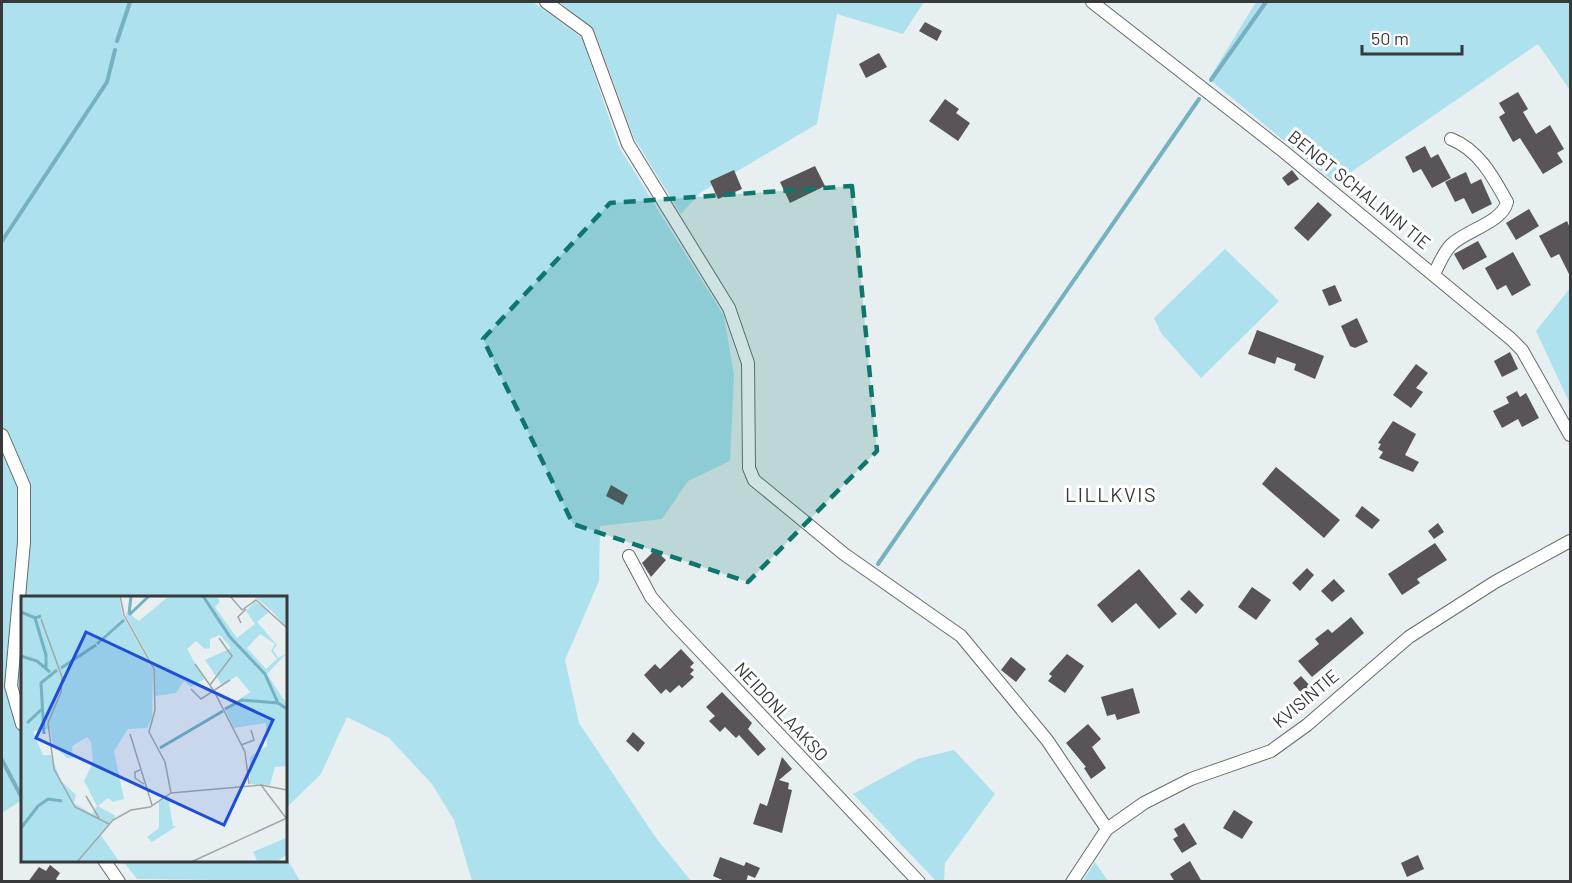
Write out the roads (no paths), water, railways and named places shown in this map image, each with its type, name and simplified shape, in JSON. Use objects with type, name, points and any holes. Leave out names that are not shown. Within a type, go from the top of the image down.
[{"type":"street","points":[[546,2],[587,32],[628,144],[729,308],[748,363],[749,468],[754,480],[844,554],[961,636],[1047,741],[1107,829]]},
{"type":"street","name":"BENGT SCHALININ TIE","points":[[1092,2],[1283,151],[1434,274],[1522,350],[1570,435]]},
{"type":"street","points":[[1434,274],[1450,246],[1495,218],[1505,210],[1508,202],[1479,158],[1464,144],[1451,139]]},
{"type":"street","points":[[2,435],[24,486],[24,542],[11,686],[21,721]]},
{"type":"street","name":"KVISINTIE","points":[[1072,882],[1107,829],[1144,803],[1191,779],[1270,751],[1307,725],[1409,637],[1495,582],[1570,541]]},
{"type":"street","name":"NEIDONLAAKSO","points":[[629,556],[651,597],[670,619],[920,882]]},
{"type":"street","points":[[106,862],[119,882]]},
{"type":"waterway","points":[[117,41],[130,2]]},
{"type":"waterway","points":[[1211,80],[1266,2]]},
{"type":"waterway","points":[[2,241],[107,82],[115,50]]},
{"type":"waterway","points":[[878,564],[1199,99]]},
{"type":"waterway","points":[[2,760],[21,796]]},
{"type":"district","name":"LILLKVIS","points":[[1111,495]]}]
